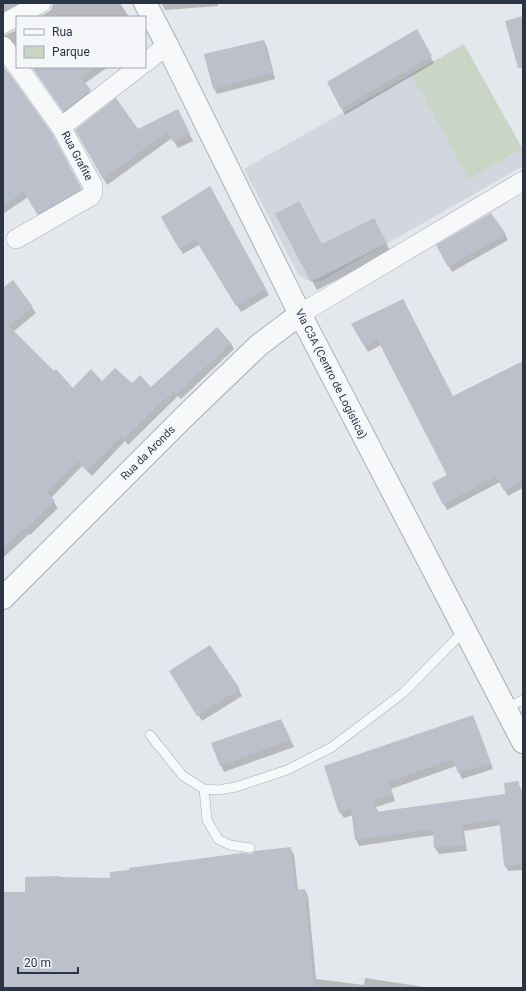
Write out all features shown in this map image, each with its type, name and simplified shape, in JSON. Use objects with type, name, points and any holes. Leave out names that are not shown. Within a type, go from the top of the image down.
[{"type":"street","points":[[17,16],[41,3]]},
{"type":"street","name":"Via C3A (Centro de Logística)","points":[[144,3],[168,45],[300,314],[465,630],[514,704],[523,742]]},
{"type":"street","points":[[3,24],[16,17]]},
{"type":"street","points":[[146,61],[168,45]]},
{"type":"street","name":"Rua Grafite","points":[[3,46],[16,65]]},
{"type":"street","name":"Rua Grafite","points":[[16,239],[91,196],[93,192],[93,186],[61,127],[18,68]]},
{"type":"street","points":[[61,127],[138,68]]},
{"type":"street","points":[[300,314],[523,182]]},
{"type":"street","name":"Rua da Aronds","points":[[3,598],[191,410],[259,345],[300,314]]},
{"type":"lane","points":[[150,735],[183,776],[204,789],[218,790],[236,787],[287,770],[332,746],[403,693],[465,630]]},
{"type":"lane","points":[[204,789],[207,820],[218,840],[230,845],[250,848]]},
{"type":"shaded area","points":[[464,44],[523,150],[523,166],[323,280],[314,282],[305,279],[298,274],[244,169]]},
{"type":"green space","points":[[464,45],[522,148],[469,179],[411,74]]},
{"type":"building","points":[[523,16],[523,68],[518,68],[505,21]]},
{"type":"building","points":[[417,29],[432,56],[341,109],[327,82]]},
{"type":"building","points":[[264,40],[272,73],[213,89],[204,54]]},
{"type":"building","points":[[3,67],[9,73],[52,133],[82,189],[37,214],[24,192],[3,206]]},
{"type":"building","points":[[33,68],[95,68],[81,78],[91,90],[63,111]]},
{"type":"building","points":[[116,98],[138,129],[178,109],[190,134],[173,142],[168,132],[103,179],[75,130]]},
{"type":"building","points":[[210,186],[266,289],[236,306],[195,239],[179,249],[161,217]]},
{"type":"building","points":[[299,201],[322,244],[374,218],[387,243],[311,282],[275,214]]},
{"type":"building","points":[[491,213],[506,234],[448,267],[436,245]]},
{"type":"building","points":[[13,280],[33,307],[9,326],[54,371],[56,369],[73,388],[91,369],[102,381],[115,368],[132,383],[140,375],[151,387],[217,327],[231,343],[177,394],[174,391],[124,439],[121,436],[88,471],[78,461],[47,492],[55,501],[26,530],[25,528],[3,549],[3,288]]},
{"type":"building","points":[[403,299],[453,396],[523,361],[523,480],[504,491],[496,476],[443,505],[432,483],[447,475],[377,339],[364,346],[351,324]]},
{"type":"building","points":[[210,645],[240,689],[197,716],[169,671]]},
{"type":"building","points":[[473,715],[491,763],[458,773],[453,759],[388,782],[392,794],[374,800],[376,812],[505,794],[504,783],[518,781],[521,793],[523,793],[523,864],[504,866],[499,819],[461,825],[464,845],[434,848],[433,829],[355,840],[351,809],[339,813],[324,766]]},
{"type":"building","points":[[281,719],[291,740],[220,766],[211,743]]},
{"type":"building","points":[[291,847],[296,890],[305,889],[314,988],[3,988],[3,892],[25,892],[25,877],[60,876],[110,878],[110,872],[129,870],[129,868],[242,853],[252,854],[255,851]]}]
